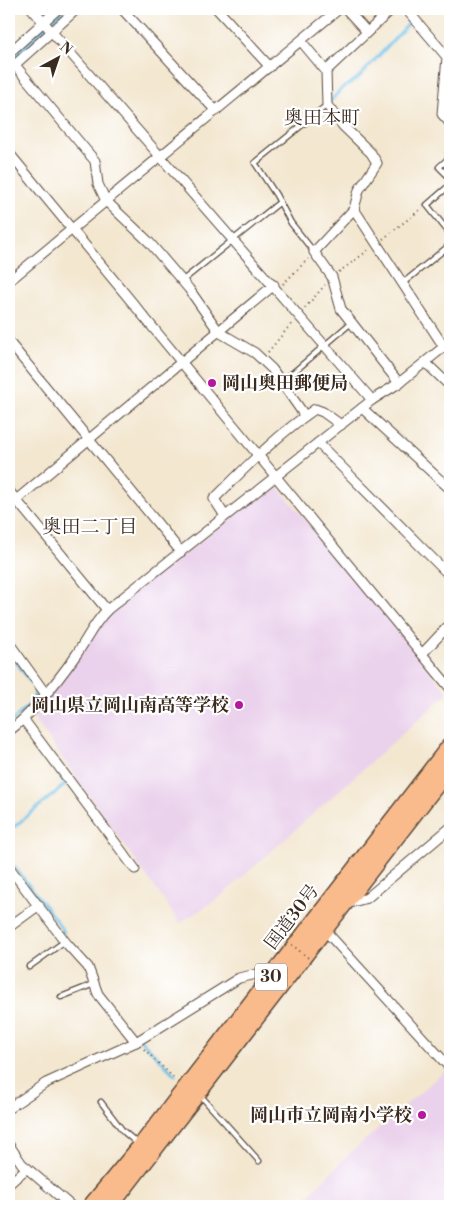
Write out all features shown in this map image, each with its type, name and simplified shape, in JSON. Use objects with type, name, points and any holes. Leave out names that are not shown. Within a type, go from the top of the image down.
[{"type":"highway","name":"国道30号","points":[[110,1206],[138,1157],[319,925],[450,746]]},
{"type":"highway","name":"国道30号","points":[[319,925],[344,904],[450,767]]},
{"type":"highway","name":"国道30号","points":[[91,1206],[198,1093],[278,978]]},
{"type":"street","points":[[32,9],[276,287],[372,400]]},
{"type":"street","points":[[9,53],[58,9]]},
{"type":"street","points":[[78,9],[12,67],[95,161],[98,184],[106,201],[149,242],[182,281],[219,332],[255,353],[272,369],[305,416]]},
{"type":"street","points":[[122,9],[216,111]]},
{"type":"street","points":[[218,9],[270,67]]},
{"type":"street","points":[[9,281],[339,9]]},
{"type":"street","points":[[346,9],[367,32]]},
{"type":"street","points":[[326,71],[392,9]]},
{"type":"street","points":[[406,9],[447,57],[442,114],[450,123]]},
{"type":"street","points":[[301,41],[326,71],[327,105],[343,126],[371,153],[377,163],[359,190],[354,209],[314,252],[332,277],[341,309],[399,383]]},
{"type":"street","points":[[9,153],[450,688]]},
{"type":"street","points":[[9,731],[24,720],[76,655],[97,620],[107,610],[372,400],[426,363],[447,344],[403,283],[354,209]]},
{"type":"street","points":[[12,503],[276,287]]},
{"type":"street","points":[[9,342],[181,552]]},
{"type":"street","points":[[426,363],[450,386]]},
{"type":"street","points":[[362,408],[450,489]]},
{"type":"street","points":[[225,516],[214,499],[257,455],[305,416],[315,409],[324,412],[341,425]]},
{"type":"street","points":[[318,443],[450,576]]},
{"type":"street","points":[[9,491],[12,503],[107,610]]},
{"type":"street","points":[[422,654],[450,624]]},
{"type":"street","points":[[9,643],[45,693]]},
{"type":"street","points":[[24,720],[135,869]]},
{"type":"street","points":[[344,904],[367,898],[450,828]]},
{"type":"street","points":[[9,867],[65,941],[88,967],[104,1004],[139,1040]]},
{"type":"street","points":[[9,927],[39,905]]},
{"type":"street","points":[[319,925],[450,1068]]},
{"type":"street","points":[[9,1108],[46,1083],[139,1040],[239,978],[261,973],[278,978]]},
{"type":"street","points":[[9,1145],[27,1168],[70,1206]]},
{"type":"street","points":[[9,1184],[27,1168]]},
{"type":"lane","points":[[314,252],[290,224],[280,202],[255,163],[327,105]]},
{"type":"lane","points":[[450,157],[439,167],[450,178]]},
{"type":"lane","points":[[450,186],[427,205],[450,234]]},
{"type":"lane","points":[[182,281],[280,202]]},
{"type":"lane","points":[[403,283],[450,245]]},
{"type":"lane","points":[[282,383],[352,322]]},
{"type":"lane","points":[[29,967],[65,941]]},
{"type":"lane","points":[[61,996],[94,984]]},
{"type":"lane","points":[[198,1093],[259,1161]]},
{"type":"lane","points":[[101,1102],[123,1131],[138,1157]]},
{"type":"path","points":[[276,287],[314,252]]},
{"type":"path","points":[[284,942],[286,940],[312,961],[314,958]]},
{"type":"path","points":[[139,1040],[178,1082]]},
{"type":"shaded area","name":"岡山県立岡山南高等学校","points":[[275,483],[448,693],[219,898],[180,923],[33,717],[72,667],[108,613]]},
{"type":"shaded area","name":"岡山市立岡南小学校","points":[[445,1071],[450,1077],[450,1206],[298,1206],[349,1154]]},
{"type":"water","points":[[63,9],[73,9],[9,66],[9,57]]},
{"type":"waterway","points":[[330,102],[341,89],[358,78],[412,20]]},
{"type":"waterway","points":[[9,652],[36,690],[32,702],[9,724]]},
{"type":"waterway","points":[[21,728],[53,766]]},
{"type":"waterway","points":[[9,831],[66,784],[59,775]]},
{"type":"waterway","points":[[9,860],[64,933]]},
{"type":"waterway","points":[[76,948],[92,965],[98,984]]},
{"type":"waterway","points":[[134,1033],[175,1075]]},
{"type":"place","name":"岡山奥田郵便局","points":[[212,383]]},
{"type":"place","name":"岡山県立岡山南高等学校","points":[[239,705]]},
{"type":"place","name":"岡山市立岡南小学校","points":[[422,1115]]},
{"type":"district","name":"奥田本町","points":[[322,118]]},
{"type":"district","name":"奥田二丁目","points":[[90,527]]}]
